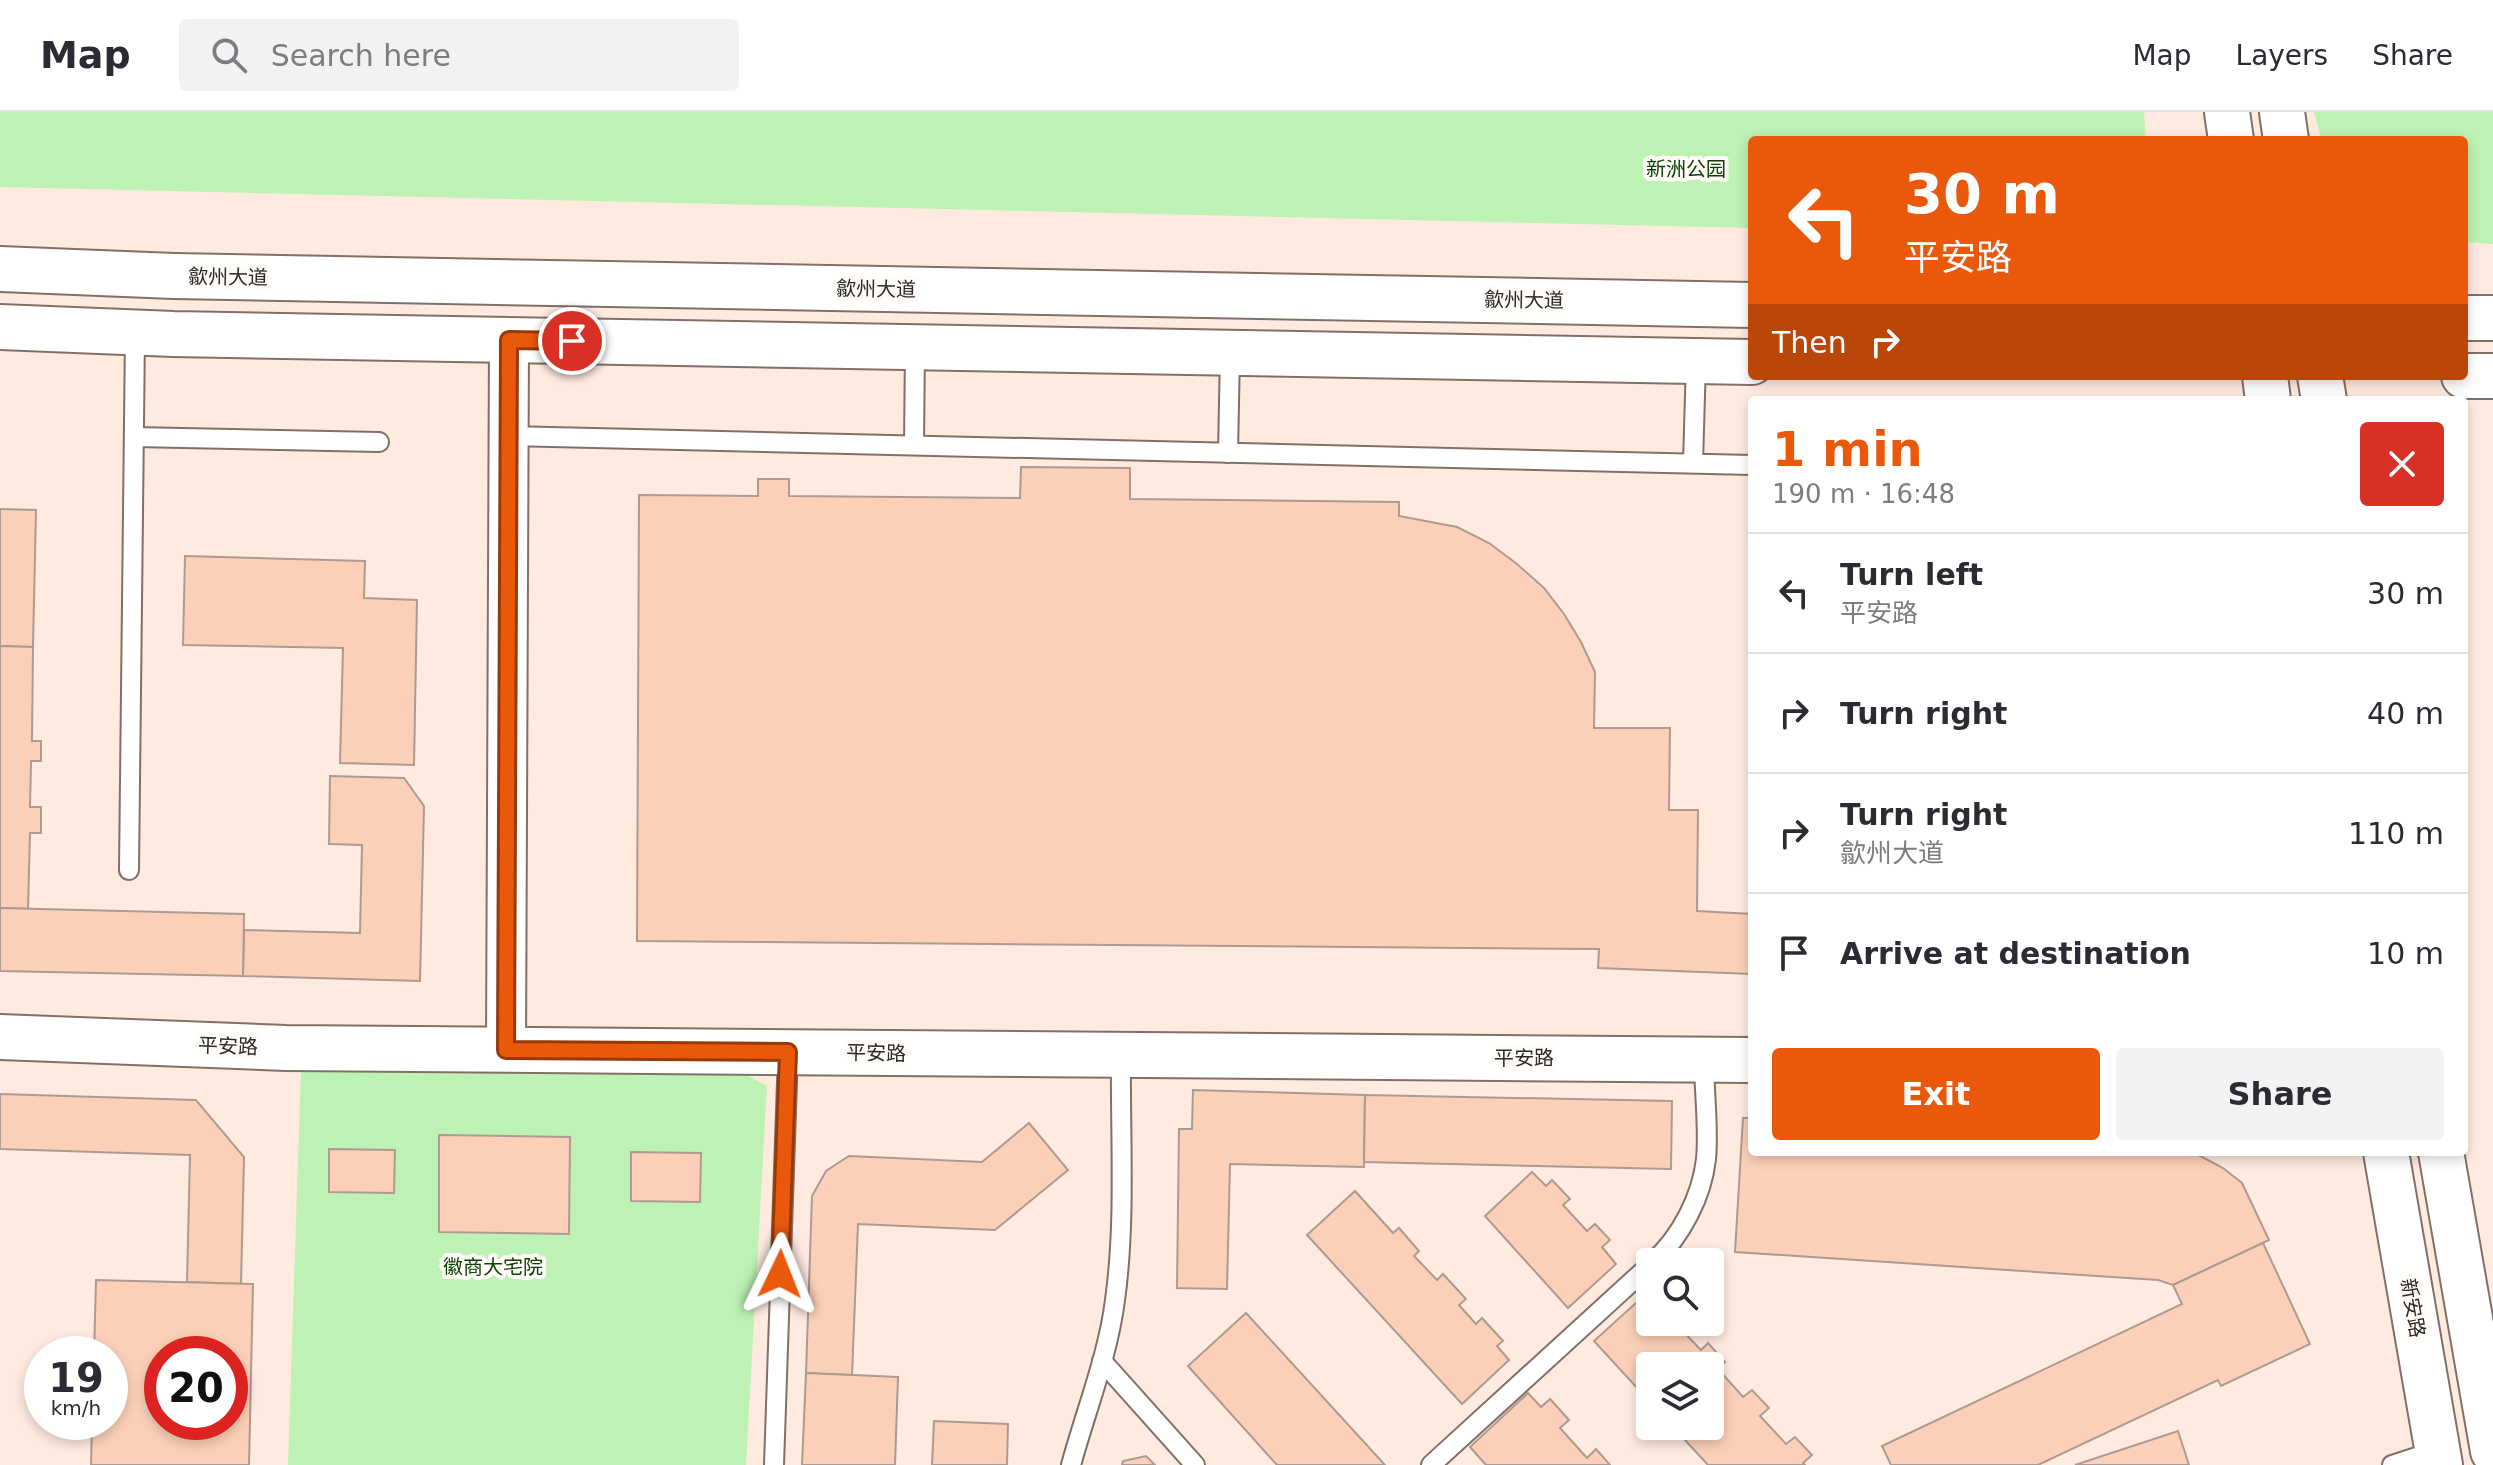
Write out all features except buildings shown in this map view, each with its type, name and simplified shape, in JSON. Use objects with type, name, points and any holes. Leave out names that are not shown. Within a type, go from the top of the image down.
[{"type":"main road","points":[[2227,112],[2230,136]]},
{"type":"main road","points":[[2282,112],[2285,136]]},
{"type":"main road","name":"歙州大道","points":[[0,269],[174,276],[1748,305]]},
{"type":"main road","points":[[2468,318],[2493,318]]},
{"type":"main road","points":[[0,327],[135,333],[1748,362]]},
{"type":"main road","points":[[2468,376],[2493,376]]},
{"type":"main road","name":"平安路","points":[[0,1037],[286,1048],[1748,1060]]},
{"type":"main road","name":"新安路","points":[[2387,1156],[2439,1458]]},
{"type":"main road","points":[[2442,1156],[2492,1439]]},
{"type":"street","points":[[506,1050],[509,340]]},
{"type":"lane","points":[[129,870],[135,333]]},
{"type":"lane","points":[[914,445],[915,347]]},
{"type":"lane","points":[[1228,453],[1230,353]]},
{"type":"lane","points":[[1693,463],[1696,361]]},
{"type":"lane","points":[[508,436],[1748,465]]},
{"type":"lane","points":[[134,437],[379,442]]},
{"type":"lane","points":[[774,1465],[788,1052]]},
{"type":"lane","points":[[1071,1465],[1102,1361],[1115,1303],[1119,1265],[1121,1055]]},
{"type":"lane","points":[[1668,1248],[1689,1213],[1700,1187],[1706,1159],[1704,1060]]},
{"type":"lane","points":[[1431,1465],[1636,1279]]},
{"type":"lane","points":[[1102,1361],[1195,1465]]},
{"type":"lane","points":[[2392,1465],[2439,1458]]},
{"type":"green space","name":"新洲公园","points":[[0,112],[2144,112],[2146,136],[1748,136],[1748,228],[0,187]]},
{"type":"green space","points":[[2314,112],[2493,112],[2493,244],[2468,242],[2468,136],[2320,136]]},
{"type":"green space","name":"徽商大宅院","points":[[301,1068],[743,1073],[767,1086],[746,1465],[288,1465]]},
{"type":"route","points":[[572,341],[509,340],[506,1050],[788,1052],[780,1274]]}]
